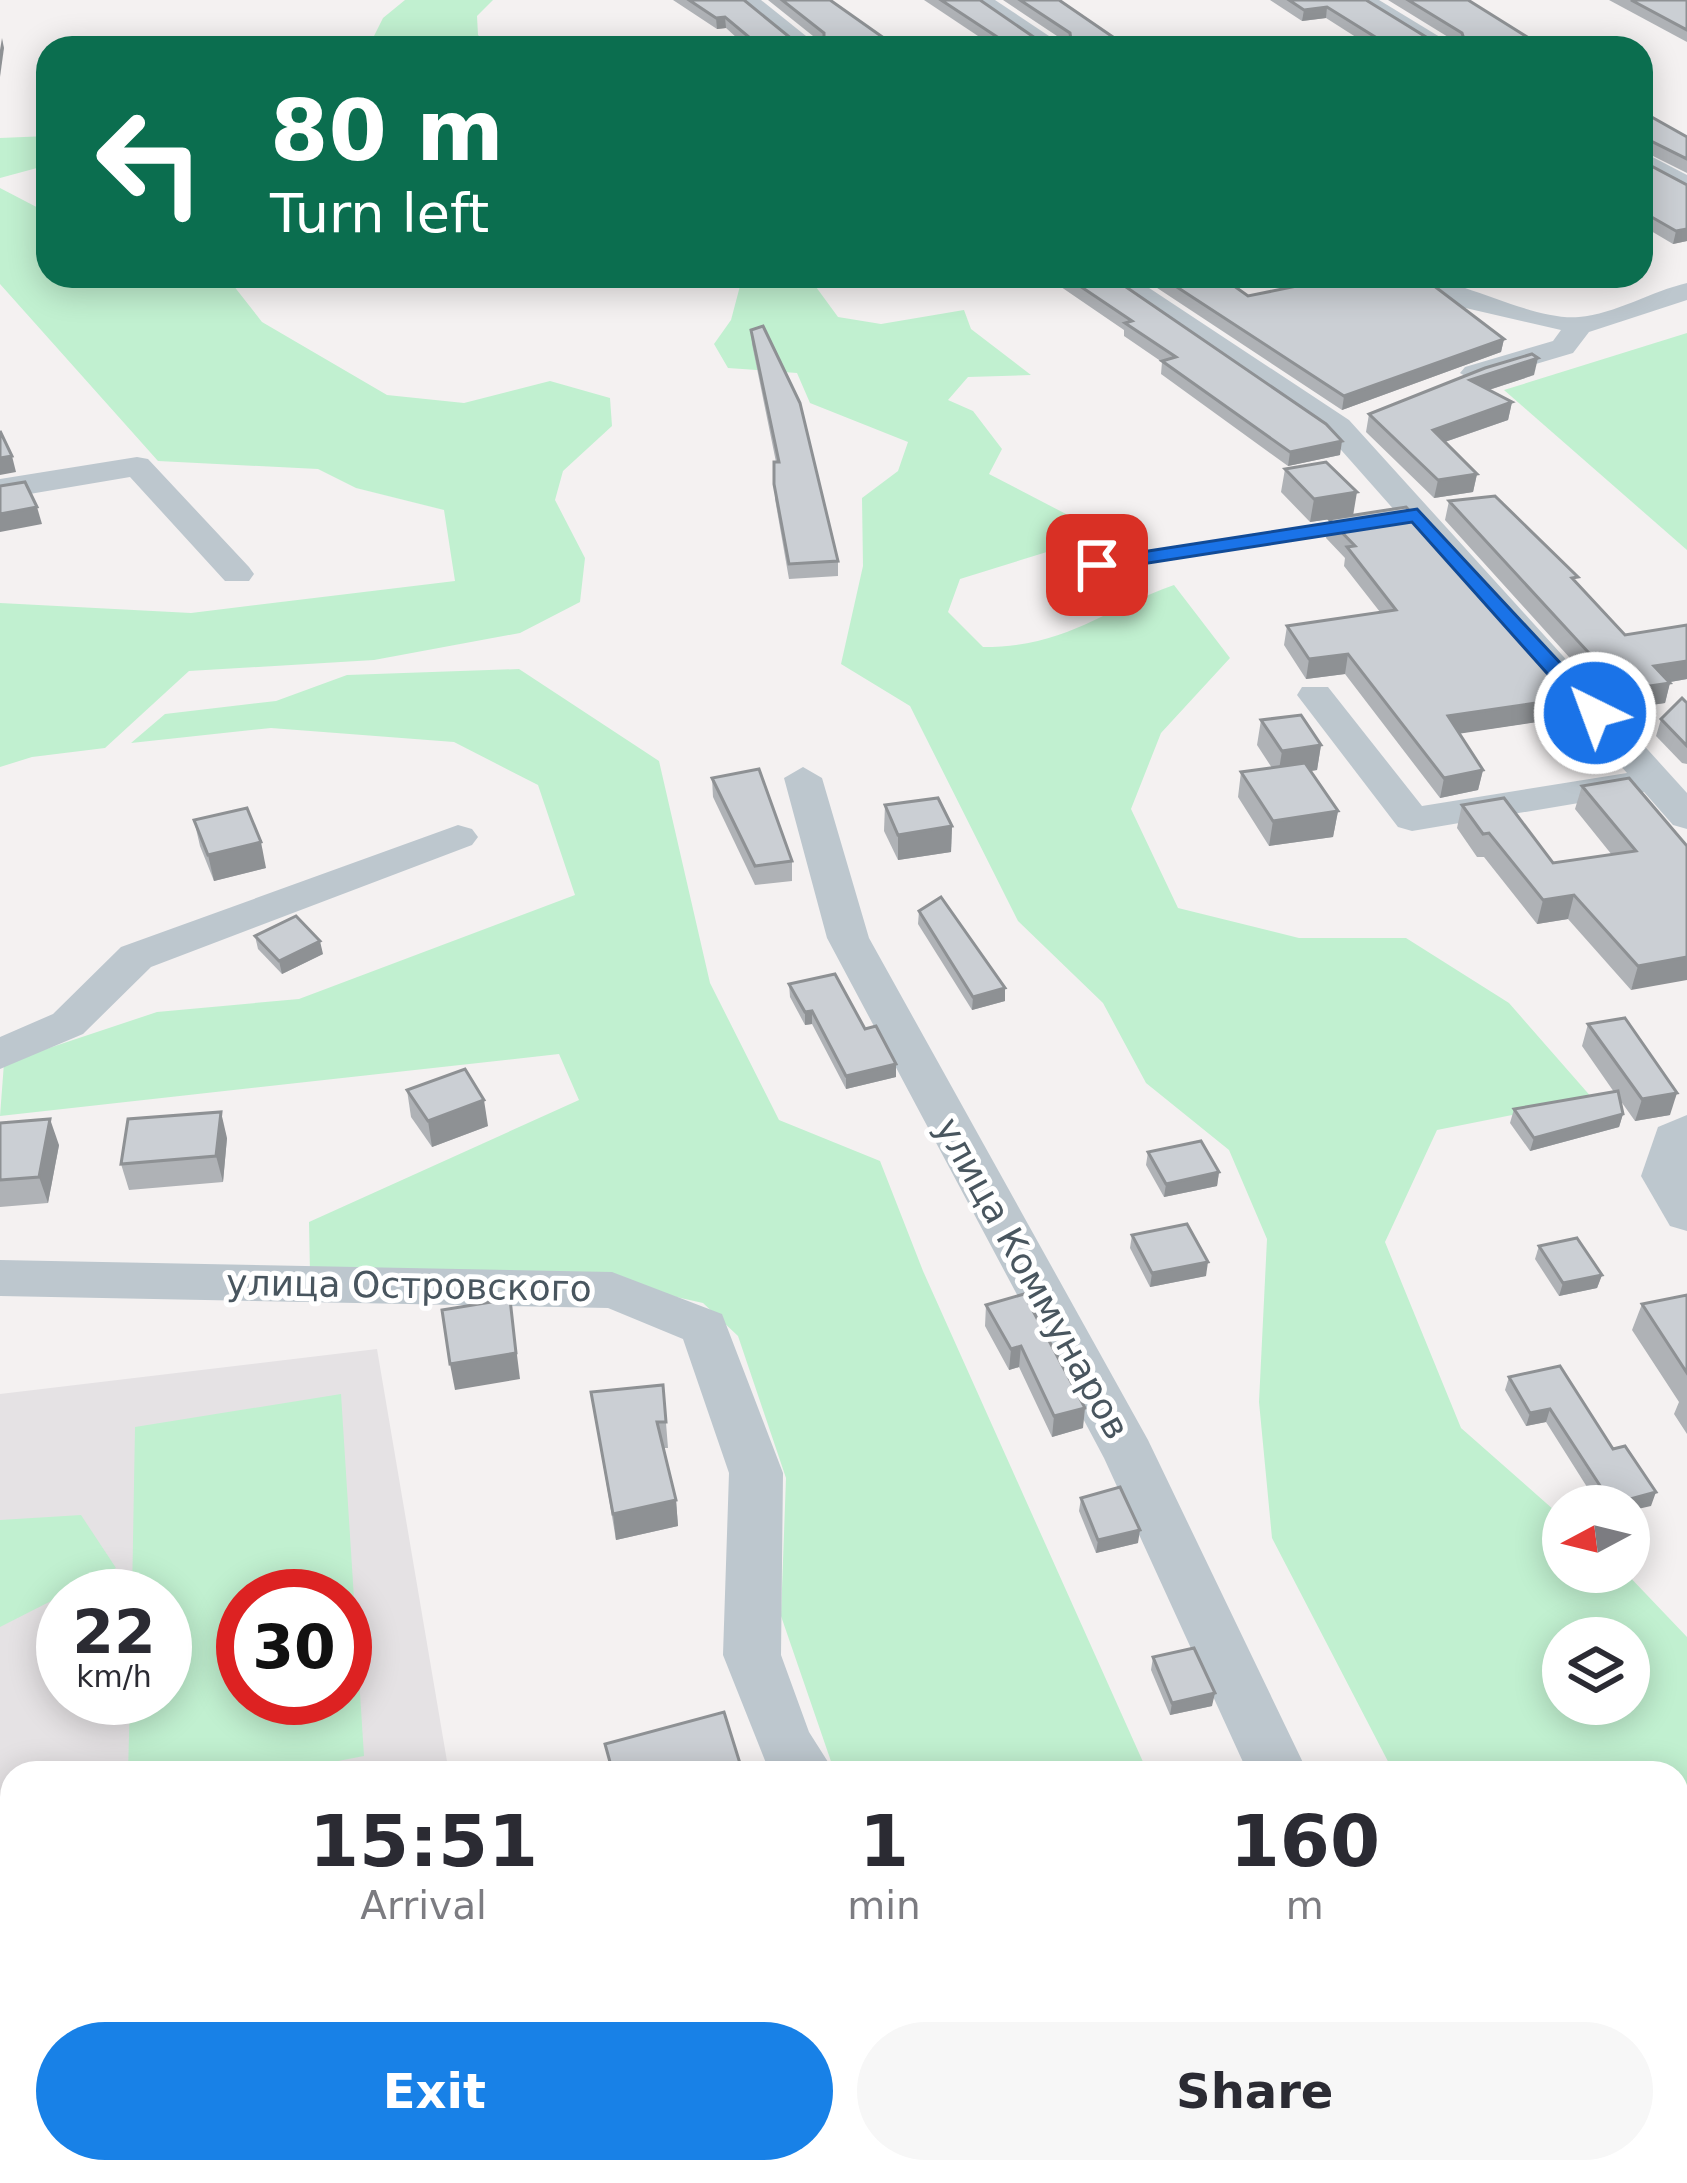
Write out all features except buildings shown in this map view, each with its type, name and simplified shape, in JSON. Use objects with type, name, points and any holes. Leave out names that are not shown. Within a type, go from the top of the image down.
[{"type":"street","points":[[747,0],[795,36]]},
{"type":"street","points":[[980,0],[1037,36]]},
{"type":"street","points":[[1363,0],[1426,36]]},
{"type":"street","points":[[1653,166],[1687,186]]},
{"type":"street","points":[[1131,288],[1349,423],[1406,517],[1671,777],[1687,817]]},
{"type":"street","points":[[1439,288],[1454,297],[1580,326],[1687,290]]},
{"type":"street","points":[[1448,383],[1563,347],[1580,326]]},
{"type":"street","points":[[0,489],[137,466],[237,574]]},
{"type":"street","points":[[1316,695],[1412,819],[1671,777]]},
{"type":"street","name":"улица Коммунаров","points":[[803,778],[848,938],[1130,1455],[1272,1761]]},
{"type":"street","points":[[0,1054],[68,1024],[136,957],[458,837]]},
{"type":"street","points":[[1687,1131],[1674,1138],[1664,1176],[1687,1214]]},
{"type":"street","name":"улица Островского","points":[[0,1278],[612,1290],[704,1327],[756,1473],[752,1655],[785,1746],[796,1761]]},
{"type":"lane","points":[[1059,572],[1375,521]]},
{"type":"shaded area","points":[[377,1349],[447,1761],[0,1761],[0,1394]]},
{"type":"green space","points":[[405,0],[493,0],[477,16],[479,36],[374,36],[383,18]]},
{"type":"green space","points":[[36,136],[36,168],[0,178],[0,138]]},
{"type":"green space","points":[[0,188],[36,207],[36,288],[235,288],[262,322],[387,395],[464,403],[550,381],[610,398],[612,426],[563,471],[555,500],[585,558],[580,602],[520,633],[374,660],[189,671],[105,748],[32,757],[0,767],[0,603],[191,613],[455,581],[444,510],[356,488],[318,469],[158,461],[0,284]]},
{"type":"green space","points":[[739,288],[817,288],[838,317],[881,324],[964,310],[971,329],[1031,375],[968,377],[948,400],[973,411],[1002,449],[989,474],[1141,553],[1050,551],[960,579],[948,612],[983,647],[1012,645],[1061,634],[1174,585],[1230,658],[1161,733],[1131,809],[1178,908],[1299,938],[1406,938],[1509,1003],[1593,1099],[1437,1130],[1385,1242],[1461,1428],[1542,1499],[1542,1593],[1645,1593],[1687,1637],[1687,1761],[1388,1761],[1272,1538],[1259,1402],[1267,1239],[1229,1150],[1146,1083],[1103,1003],[1018,921],[910,706],[841,664],[863,566],[862,498],[898,471],[908,442],[810,403],[797,373],[728,368],[714,344],[731,320]]},
{"type":"green space","points":[[1687,333],[1687,550],[1504,390]]},
{"type":"green space","points":[[519,669],[659,761],[710,983],[779,1120],[880,1161],[923,1271],[1143,1761],[831,1761],[781,1616],[786,1478],[738,1336],[703,1303],[578,1275],[310,1273],[309,1222],[579,1100],[559,1054],[0,1116],[4,1063],[157,1012],[299,999],[575,895],[538,785],[454,742],[271,728],[131,743],[165,714],[276,701],[347,675]]},
{"type":"green space","points":[[341,1394],[352,1569],[216,1569],[216,1725],[362,1725],[364,1756],[338,1761],[128,1761],[129,1725],[192,1725],[192,1569],[132,1569],[135,1427]]},
{"type":"green space","points":[[81,1515],[116,1568],[36,1569],[36,1609],[0,1627],[0,1520]]},
{"type":"route","points":[[1097,565],[1417,515],[1595,713]]}]
